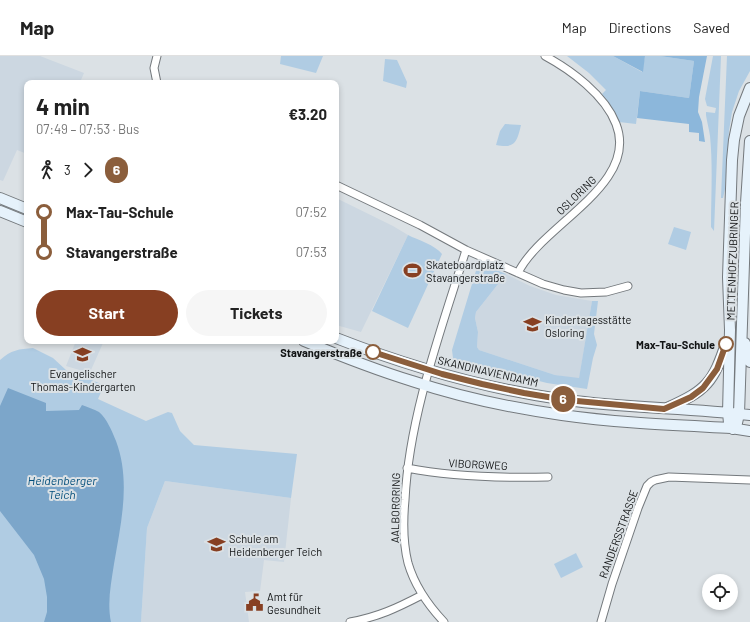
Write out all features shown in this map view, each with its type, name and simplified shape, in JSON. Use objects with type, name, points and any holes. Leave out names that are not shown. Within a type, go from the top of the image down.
[{"type":"main road","name":"METTENHOFZUBRINGER","points":[[750,88],[739,116],[733,154],[728,277],[730,330],[728,413],[729,423],[732,428],[736,424],[739,414],[746,203],[750,141]]},
{"type":"main road","points":[[0,198],[24,208]]},
{"type":"main road","points":[[0,211],[24,221]]},
{"type":"main road","name":"SKANDINAVIENDAMM","points":[[664,409],[691,397],[706,385],[717,369],[730,330]]},
{"type":"main road","points":[[742,331],[750,362]]},
{"type":"main road","name":"SKANDINAVIENDAMM","points":[[339,339],[428,370],[482,384],[538,395],[604,404],[750,415]]},
{"type":"main road","points":[[312,344],[403,379],[425,386],[494,402],[563,415],[607,420],[732,428],[750,431]]},
{"type":"street","points":[[156,80],[154,68],[157,56]]},
{"type":"street","name":"OSLORING","points":[[518,273],[528,255],[601,187],[613,169],[619,149],[618,129],[610,111],[601,99],[579,79],[544,56]]},
{"type":"street","points":[[339,186],[420,225],[466,250],[543,284],[581,293],[599,293],[628,286]]},
{"type":"street","points":[[425,386],[428,370],[466,250]]},
{"type":"street","name":"AALBORGRING","points":[[425,386],[407,468],[404,510],[404,539],[408,563],[422,595],[444,622]]},
{"type":"street","name":"VIBORGWEG","points":[[407,468],[451,474],[548,477]]},
{"type":"street","name":"RANDERSSTRASSE","points":[[601,622],[612,584],[638,508],[647,486],[651,482],[669,477],[750,480]]},
{"type":"street","points":[[350,622],[387,613],[422,595]]},
{"type":"shaded area","points":[[0,56],[40,56],[84,73],[81,80],[24,80],[24,153],[17,150],[3,181],[0,180]]},
{"type":"shaded area","points":[[281,56],[323,56],[316,73],[280,64]]},
{"type":"shaded area","points":[[567,56],[613,56],[642,72],[645,56],[660,56],[694,61],[689,98],[640,91],[636,124],[619,122],[611,106],[602,94],[606,90],[589,73]]},
{"type":"shaded area","points":[[613,56],[645,56],[643,72]]},
{"type":"shaded area","points":[[660,56],[707,56],[699,97],[698,112],[702,122],[705,142],[699,141],[699,133],[689,132],[689,124],[637,118],[640,91],[689,98],[694,61]]},
{"type":"shaded area","points":[[713,56],[721,56],[714,231],[711,227],[712,181],[710,136],[706,112],[715,113],[716,108],[707,106],[705,99]]},
{"type":"shaded area","points":[[727,56],[750,56],[750,71],[739,91],[732,112],[729,131],[725,189],[723,198],[721,198]]},
{"type":"shaded area","points":[[385,59],[397,60],[407,82],[406,88],[383,81]]},
{"type":"shaded area","points":[[505,124],[521,125],[518,136],[511,145],[496,145],[500,131]]},
{"type":"shaded area","points":[[339,199],[408,235],[361,332],[339,326]]},
{"type":"shaded area","points":[[674,227],[691,232],[686,250],[668,244]]},
{"type":"shaded area","name":"Skateboardplatz Stavangerstraße","points":[[408,235],[431,245],[442,254],[408,328],[372,311]]},
{"type":"shaded area","points":[[478,264],[506,274],[476,312],[475,318],[478,332],[477,347],[479,350],[555,375],[579,378],[592,301],[598,301],[594,334],[597,345],[587,389],[547,383],[455,360],[453,358],[452,350]]},
{"type":"shaded area","name":"Kindertagesstätte Osloring","points":[[506,274],[530,286],[556,295],[592,301],[579,379],[555,375],[479,350],[477,347],[478,332],[475,318],[476,312]]},
{"type":"shaded area","points":[[75,344],[103,344],[91,370],[83,371],[66,366]]},
{"type":"shaded area","points":[[33,348],[53,358],[66,370],[104,385],[98,399],[146,421],[168,412],[172,413],[180,431],[194,445],[297,454],[291,498],[165,481],[147,528],[141,622],[0,622],[0,360],[15,351]]},
{"type":"shaded area","name":"Schule am Heidenberger Teich","points":[[165,481],[291,498],[284,562],[264,560],[260,591],[245,592],[249,622],[141,622],[147,528]]},
{"type":"shaded area","points":[[576,553],[583,567],[561,578],[554,564]]},
{"type":"water","name":"Heidenberger Teich","points":[[8,388],[46,403],[46,411],[79,410],[82,405],[95,410],[104,418],[113,433],[121,456],[124,487],[122,518],[110,593],[109,607],[111,622],[44,622],[47,612],[47,597],[44,579],[34,555],[0,511],[0,406]]},
{"type":"bus line","name":"6","points":[[373,352],[442,374],[524,393],[566,400],[664,409],[691,397],[703,388],[717,369],[726,344]]},
{"type":"place","name":"Skateboardplatz Stavangerstraße","points":[[413,270]]},
{"type":"place","name":"Kindertagesstätte Osloring","points":[[532,325]]},
{"type":"place","name":"Max-Tau-Schule","points":[[726,344]]},
{"type":"place","name":"Stavangerstraße","points":[[373,352]]},
{"type":"place","name":"Evangelischer Thomas-Kindergarten","points":[[83,355]]},
{"type":"place","name":"Schule am Heidenberger Teich","points":[[216,544]]},
{"type":"place","name":"Amt für Gesundheit","points":[[254,602]]}]
